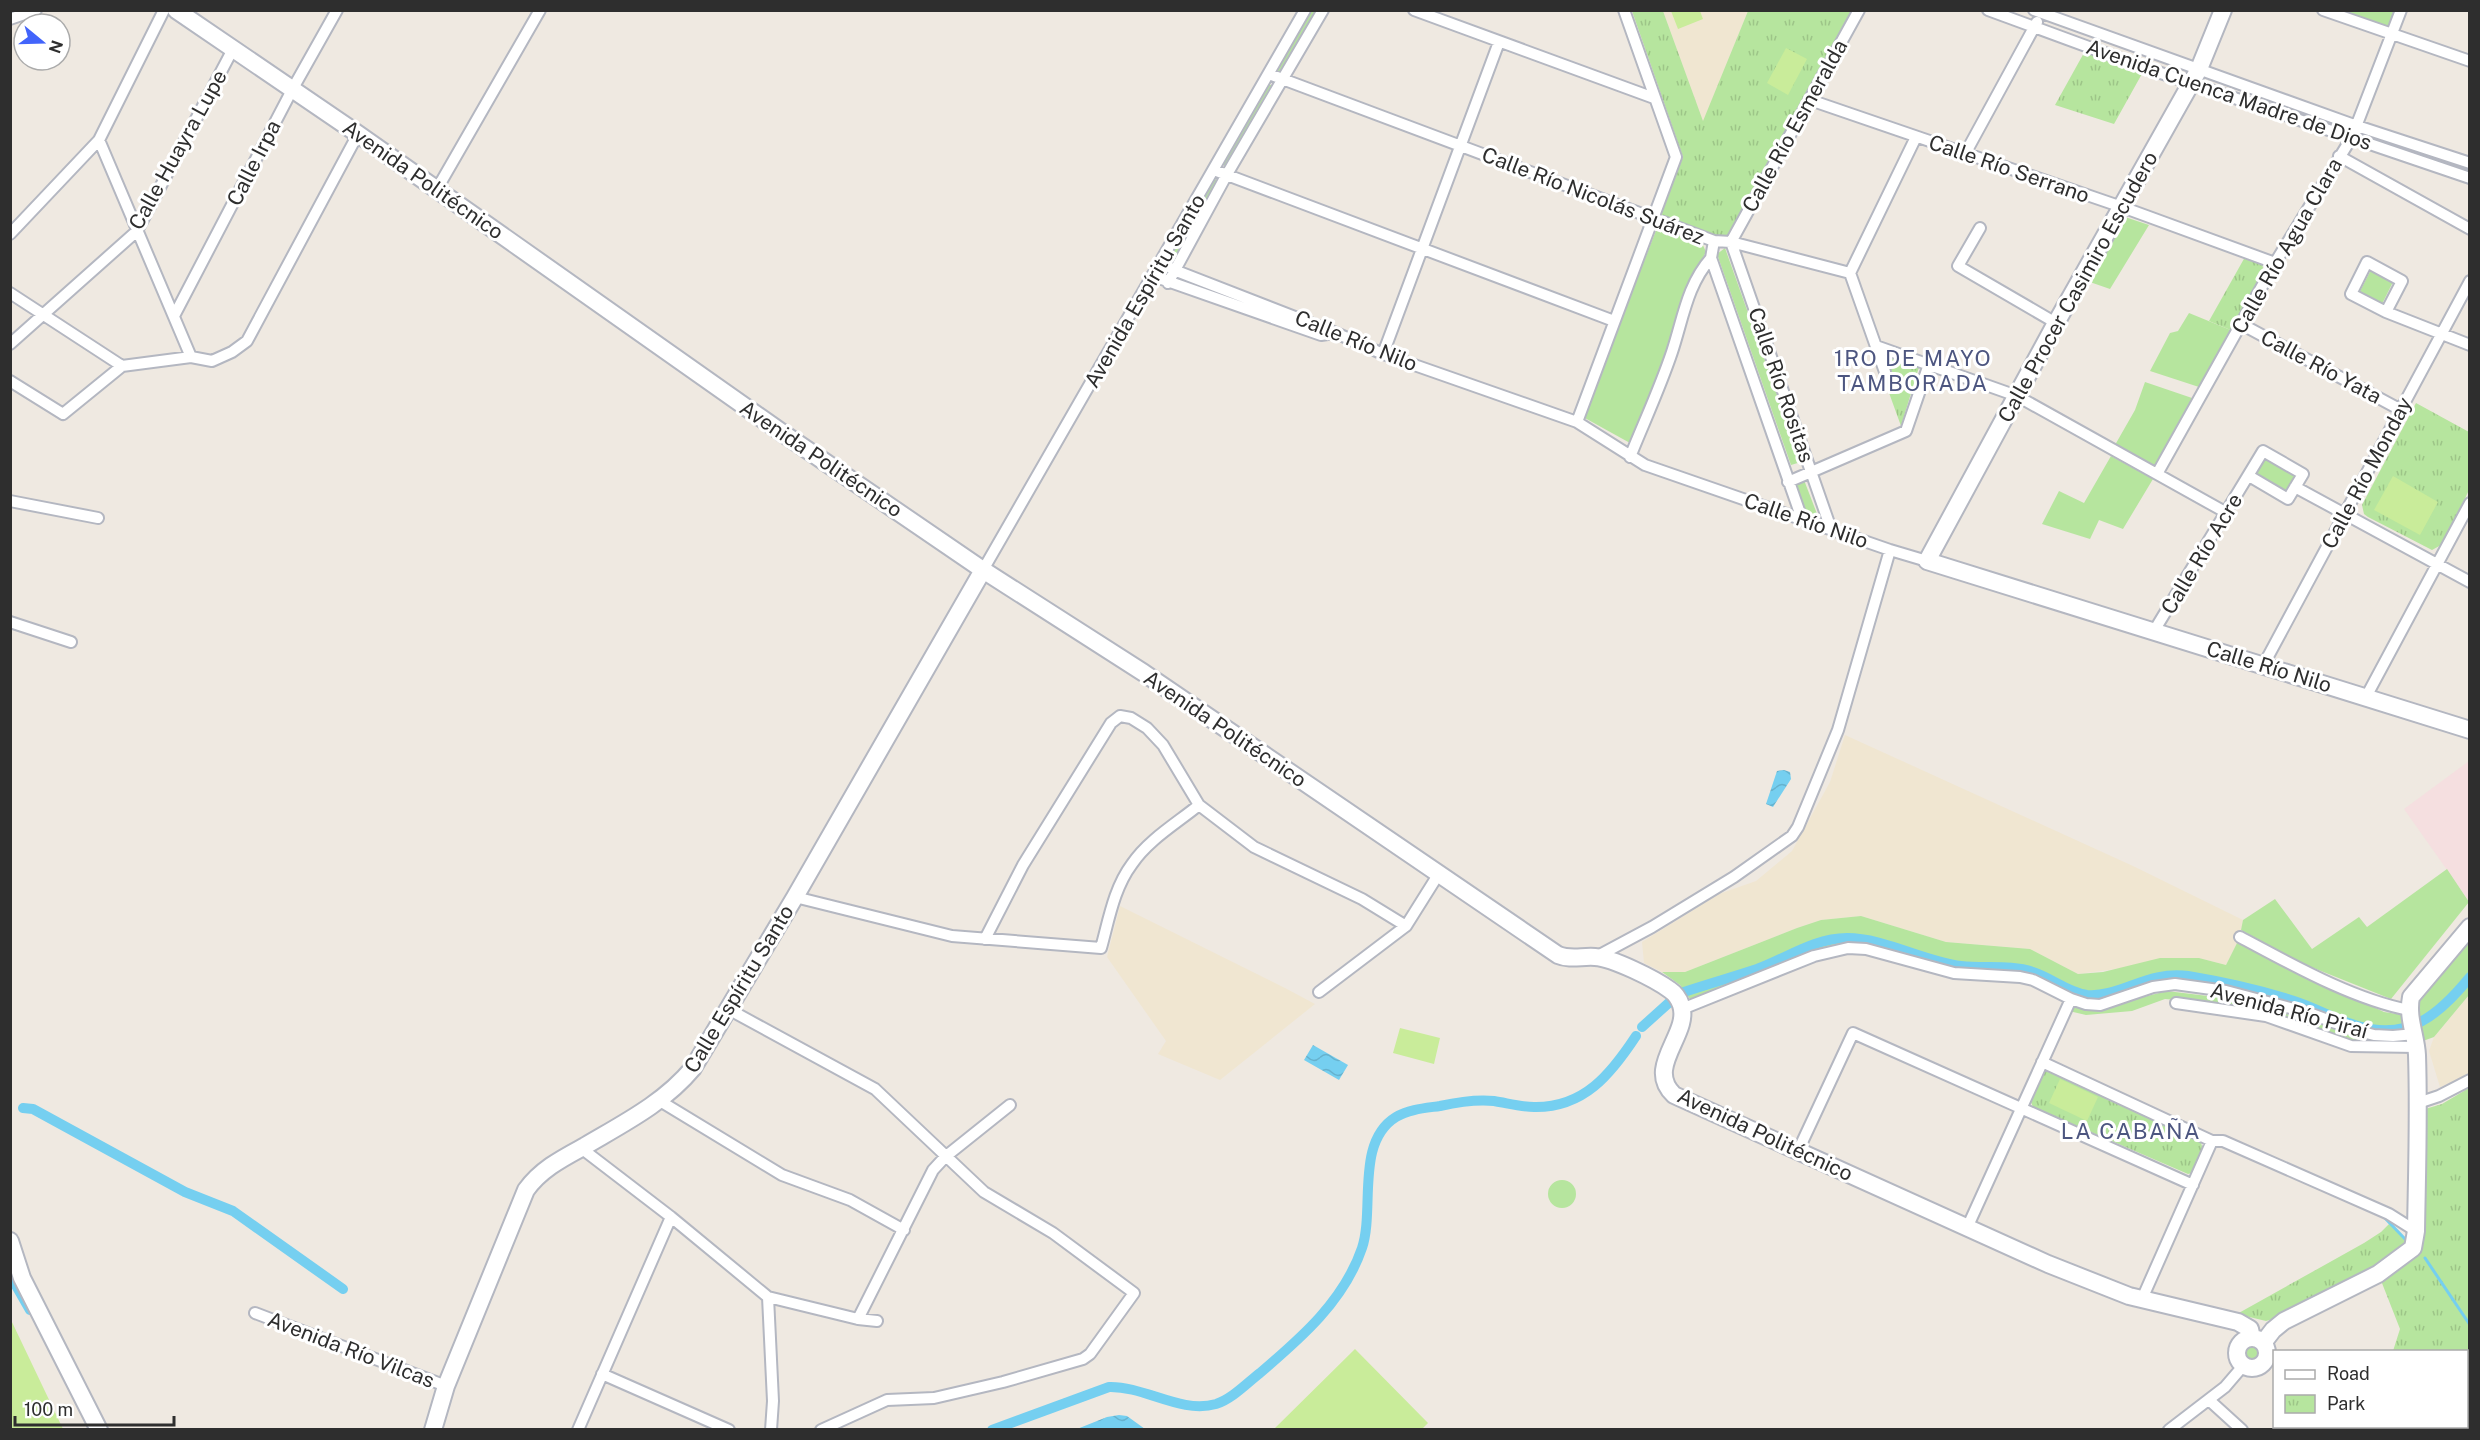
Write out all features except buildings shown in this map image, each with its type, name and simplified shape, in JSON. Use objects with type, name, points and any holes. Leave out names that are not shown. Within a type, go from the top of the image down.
[{"type":"main road","name":"Avenida Politécnico","points":[[176,10],[358,134],[618,319],[983,570],[1144,673],[1558,956],[1595,957],[1621,964],[1678,1001],[1682,1017],[1663,1074],[1668,1089],[1674,1095],[2048,1264],[2142,1299],[2238,1322],[2250,1329],[2266,1353]]},
{"type":"main road","name":"Calle Procer Casimiro Escudero","points":[[1927,561],[2194,76],[2223,10]]},
{"type":"main road","name":"Calle Río Nilo","points":[[1927,561],[2264,664],[2469,730]]},
{"type":"main road","name":"Calle Espíritu Santo","points":[[433,1430],[446,1386],[526,1190],[536,1176],[660,1101],[678,1086],[693,1068],[795,897],[983,570]]},
{"type":"main road","points":[[2266,1353],[2242,1342],[2238,1348],[2237,1357],[2243,1366],[2256,1368],[2266,1353],[2273,1330],[2284,1321],[2378,1274],[2404,1257],[2413,1248],[2416,1231],[2418,1103],[2411,997],[2469,927]]},
{"type":"main road","points":[[10,1241],[22,1278],[98,1429]]},
{"type":"street","points":[[10,19],[36,10]]},
{"type":"street","points":[[10,234],[99,140],[164,10]]},
{"type":"street","name":"Calle Irpa","points":[[174,316],[292,90],[337,10]]},
{"type":"street","points":[[437,189],[540,10]]},
{"type":"street","name":"Avenida Espíritu Santo","points":[[983,570],[1162,263],[1305,10]]},
{"type":"street","name":"Avenida Espíritu Santo","points":[[1168,283],[1226,176],[1323,10]]},
{"type":"street","points":[[1414,10],[1654,98]]},
{"type":"street","points":[[1577,422],[1676,157],[1624,10]]},
{"type":"street","name":"Calle Río Esmeralda","points":[[1731,242],[1859,10]]},
{"type":"street","name":"Avenida Cuenca Madre de Dios","points":[[1988,10],[2034,27],[2357,126],[2469,163]]},
{"type":"street","points":[[2323,10],[2469,62]]},
{"type":"street","name":"Calle Río Agua Clara","points":[[2157,474],[2275,263],[2352,137],[2400,10]]},
{"type":"street","points":[[1965,154],[2034,27],[2039,11]]},
{"type":"street","name":"Avenida Cuenca Madre de Dios","points":[[2039,11],[2194,76],[2352,137],[2469,178]]},
{"type":"street","points":[[1383,354],[1499,42]]},
{"type":"street","name":"Calle Huayra Lupe","points":[[10,344],[137,231],[233,49]]},
{"type":"street","name":"Calle Río Nicolás Suárez","points":[[1269,74],[1714,241],[1731,242],[1850,273]]},
{"type":"street","name":"Calle Río Serrano","points":[[1810,99],[2122,207],[2275,263]]},
{"type":"street","points":[[10,381],[63,414],[122,366],[191,357],[213,361],[232,352],[247,341],[358,134]]},
{"type":"street","points":[[1885,372],[1850,273],[1916,137]]},
{"type":"street","points":[[99,140],[191,357]]},
{"type":"street","points":[[2339,156],[2469,230]]},
{"type":"street","points":[[1214,170],[1614,321]]},
{"type":"street","points":[[1980,228],[1958,266],[2056,323]]},
{"type":"street","name":"Calle Río Rositas","points":[[1714,241],[1711,258],[1802,519]]},
{"type":"street","name":"Calle Río Rositas","points":[[1731,242],[1831,529]]},
{"type":"street","points":[[1630,457],[1671,353],[1686,299],[1701,270],[1711,258]]},
{"type":"street","points":[[2386,312],[2402,280],[2367,262],[2351,294],[2386,312],[2469,345]]},
{"type":"street","name":"Calle Río Nilo","points":[[1162,263],[1174,270],[1336,333],[1383,354],[1577,422],[1646,465],[1927,561]]},
{"type":"street","points":[[1153,276],[1321,335],[1336,333]]},
{"type":"street","name":"Calle Río Monday","points":[[2264,664],[2469,281]]},
{"type":"street","points":[[10,292],[122,366]]},
{"type":"street","name":"Calle Río Yata","points":[[2241,324],[2401,410]]},
{"type":"street","points":[[1876,346],[2017,396],[2227,513]]},
{"type":"street","points":[[1788,482],[1906,431],[1929,364]]},
{"type":"street","points":[[2263,451],[2302,474],[2288,499],[2249,476],[2263,451]]},
{"type":"street","name":"Calle Río Acre","points":[[2154,631],[2249,476]]},
{"type":"street","points":[[2295,487],[2469,582]]},
{"type":"street","points":[[10,501],[98,519]]},
{"type":"street","points":[[2366,697],[2469,503]]},
{"type":"street","points":[[1595,957],[1679,911],[1743,871],[1792,836],[1798,827],[1838,730],[1890,550]]},
{"type":"street","points":[[10,622],[71,642]]},
{"type":"street","points":[[985,939],[1023,865],[1111,723],[1120,716],[1131,718],[1147,728],[1163,745],[1199,805],[1254,847],[1362,899],[1406,926]]},
{"type":"street","points":[[795,897],[952,936],[1101,948],[1113,902],[1132,863],[1199,805]]},
{"type":"street","points":[[1319,992],[1406,926],[1438,875]]},
{"type":"street","points":[[2240,936],[2301,969],[2387,1006],[2413,1028]]},
{"type":"street","name":"Avenida Río Piraí","points":[[1678,1001],[1814,956],[1848,948],[1866,949],[1953,973],[2026,979],[2086,1004],[2100,1005],[2153,987],[2175,984],[2226,991],[2309,1013],[2374,1035],[2393,1036],[2413,1028]]},
{"type":"street","points":[[1967,1228],[2071,999]]},
{"type":"street","points":[[2176,1003],[2266,1016],[2351,1046],[2413,1028]]},
{"type":"street","points":[[728,1009],[875,1089],[984,1192],[1053,1233],[1134,1293],[1090,1354],[1083,1359],[1003,1382],[934,1398],[887,1400],[821,1430]]},
{"type":"street","points":[[1798,1151],[1853,1033],[2193,1185]]},
{"type":"street","points":[[2043,1062],[2212,1141],[2223,1141],[2233,1145],[2389,1214],[2416,1231]]},
{"type":"street","points":[[2418,1103],[2439,1096],[2469,1080]]},
{"type":"street","points":[[660,1101],[782,1175],[850,1200],[904,1230]]},
{"type":"street","points":[[858,1319],[933,1170],[945,1157],[1010,1105]]},
{"type":"street","points":[[2142,1299],[2212,1141]]},
{"type":"street","points":[[581,1148],[671,1217],[768,1297],[858,1319],[877,1321]]},
{"type":"street","points":[[578,1430],[671,1217]]},
{"type":"street","points":[[768,1297],[774,1401],[771,1430]]},
{"type":"street","name":"Avenida Río Vilcas","points":[[255,1313],[446,1386]]},
{"type":"street","points":[[2169,1430],[2236,1377],[2243,1366]]},
{"type":"street","points":[[602,1374],[729,1430]]},
{"type":"street","points":[[2209,1400],[2242,1430]]},
{"type":"shaded area","points":[[1663,11],[1748,11],[1703,122]]},
{"type":"shaded area","points":[[1845,735],[2133,866],[2243,920],[2240,937],[2226,965],[2199,958],[2078,974],[2030,949],[1946,942],[1861,916],[1821,920],[1685,972],[1662,972],[1644,963],[1642,942],[1719,894],[1756,881],[1792,851],[1830,782]]},
{"type":"shaded area","points":[[2469,761],[2469,901],[2404,809]]},
{"type":"shaded area","points":[[1120,906],[1315,1004],[1220,1080],[1158,1054],[1166,1041],[1107,957]]},
{"type":"shaded area","points":[[2469,995],[2469,1075],[2440,1087],[2429,1051],[2434,1037]]},
{"type":"green space","points":[[1310,11],[1318,11],[1281,73],[1276,70]]},
{"type":"green space","points":[[1632,11],[1663,11],[1703,121],[1748,11],[1851,11],[1728,235],[1716,237],[1661,215],[1683,157]]},
{"type":"green space","points":[[1671,11],[1700,11],[1703,19],[1678,29]]},
{"type":"green space","points":[[2343,11],[2395,11],[2389,27]]},
{"type":"green space","points":[[1786,48],[1807,59],[1788,95],[1767,83]]},
{"type":"green space","points":[[2085,51],[2143,72],[2114,124],[2055,105]]},
{"type":"green space","points":[[1266,85],[1273,85],[1226,165],[1222,165]]},
{"type":"green space","points":[[1213,178],[1218,181],[1173,265],[1167,262]]},
{"type":"green space","points":[[2125,217],[2149,225],[2110,289],[2087,281]]},
{"type":"green space","points":[[1657,228],[1702,243],[1706,252],[1684,292],[1667,350],[1630,443],[1583,417]]},
{"type":"green space","points":[[1725,248],[1801,462],[1791,465],[1717,254]]},
{"type":"green space","points":[[2245,257],[2262,264],[2264,272],[2233,331],[2209,321]]},
{"type":"green space","points":[[2371,270],[2393,282],[2382,304],[2359,293]]},
{"type":"green space","points":[[2189,313],[2233,331],[2199,387],[2150,371],[2170,333],[2178,331]]},
{"type":"green space","points":[[1882,352],[1919,367],[1901,426],[1884,379],[1887,375]]},
{"type":"green space","points":[[2145,382],[2192,398],[2157,468],[2115,445],[2135,410]]},
{"type":"green space","points":[[2416,403],[2469,432],[2469,490],[2443,544],[2432,550],[2368,517],[2364,514],[2362,505]]},
{"type":"green space","points":[[2111,456],[2153,479],[2123,529],[2099,520],[2090,539],[2042,524],[2059,491],[2084,503]]},
{"type":"green space","points":[[2266,457],[2297,475],[2286,494],[2255,476]]},
{"type":"green space","points":[[2393,476],[2438,502],[2420,535],[2374,510]]},
{"type":"green space","points":[[1804,480],[1819,519],[1804,512],[1794,484]]},
{"type":"green space","points":[[2447,869],[2469,902],[2391,999],[2301,963],[2241,930],[2243,920],[2275,899],[2312,949],[2359,917],[2367,927]]},
{"type":"green space","points":[[1861,916],[1946,942],[2030,949],[2078,974],[2103,972],[2160,958],[2199,958],[2226,965],[2237,943],[2384,1012],[2403,1015],[2410,1030],[2391,1033],[2374,1031],[2175,980],[2099,1001],[2088,1001],[2038,978],[1954,969],[1867,945],[1813,952],[1690,999],[1680,985],[1662,972],[1685,972],[1821,920]]},
{"type":"green space","points":[[2469,940],[2469,995],[2434,1037],[2423,1041],[2417,1005]]},
{"type":"green space","points":[[2167,991],[2224,998],[2299,1017],[2351,1035],[2407,1038],[2407,1045],[2353,1042],[2263,1011],[2215,1003],[2165,999],[2132,1011],[2086,1015],[2069,1011],[2073,1004],[2100,1008]]},
{"type":"green space","points":[[1400,1028],[1440,1038],[1434,1064],[1393,1053]]},
{"type":"green space","points":[[2045,1069],[2200,1140],[2203,1149],[2192,1173],[2188,1174],[2033,1107],[2031,1102]]},
{"type":"green space","points":[[2060,1079],[2098,1097],[2087,1121],[2049,1103]]},
{"type":"green space","points":[[2469,1088],[2469,1403],[2468,1350],[2393,1350],[2400,1329],[2380,1278],[2422,1249],[2425,1230],[2425,1109],[2442,1104]]},
{"type":"green space","points":[[1562,1180],[1572,1184],[1576,1194],[1572,1204],[1562,1208],[1552,1204],[1548,1194],[1552,1184]]},
{"type":"green space","points":[[2390,1223],[2409,1242],[2396,1257],[2276,1318],[2266,1321],[2237,1314],[2364,1243]]},
{"type":"green space","points":[[11,1320],[63,1429],[11,1429]]},
{"type":"green space","points":[[2248,1345],[2256,1345],[2261,1350],[2259,1361],[2248,1363],[2243,1358],[2243,1350]]},
{"type":"green space","points":[[1355,1349],[1428,1423],[1421,1430],[1274,1429]]},
{"type":"water","points":[[1777,771],[1790,772],[1791,779],[1773,807],[1766,804]]},
{"type":"water","points":[[1313,1045],[1348,1065],[1339,1080],[1304,1060]]},
{"type":"water","points":[[1127,1416],[1145,1429],[1077,1429],[1107,1417]]},
{"type":"waterway","points":[[1684,992],[1757,969],[1823,941],[1847,938],[1875,942],[1932,960],[1961,966],[2007,967],[2025,970],[2087,995],[2099,995],[2160,977],[2188,976],[2281,997],[2358,1026],[2376,1030],[2393,1030],[2408,1027],[2434,1013],[2447,1003],[2470,977]]},
{"type":"waterway","points":[[1642,1027],[1672,1000]]},
{"type":"waterway","points":[[992,1430],[1109,1387],[1136,1391],[1189,1405],[1216,1404],[1228,1398],[1306,1332],[1333,1302],[1344,1285],[1362,1248],[1366,1232],[1368,1177],[1375,1143],[1383,1128],[1406,1112],[1460,1102],[1487,1100],[1534,1107],[1568,1102],[1582,1095],[1606,1075],[1636,1036]]},
{"type":"waterway","points":[[23,1108],[33,1109],[185,1192],[233,1211],[343,1289]]},
{"type":"waterway","points":[[2383,1216],[2405,1239]]},
{"type":"waterway","points":[[2425,1258],[2470,1325]]},
{"type":"waterway","points":[[10,1275],[30,1310]]},
{"type":"district","name":"1RO DE MAYO TAMBORADA","points":[[1913,370]]},
{"type":"district","name":"LA CABAÑA","points":[[2131,1131]]}]
